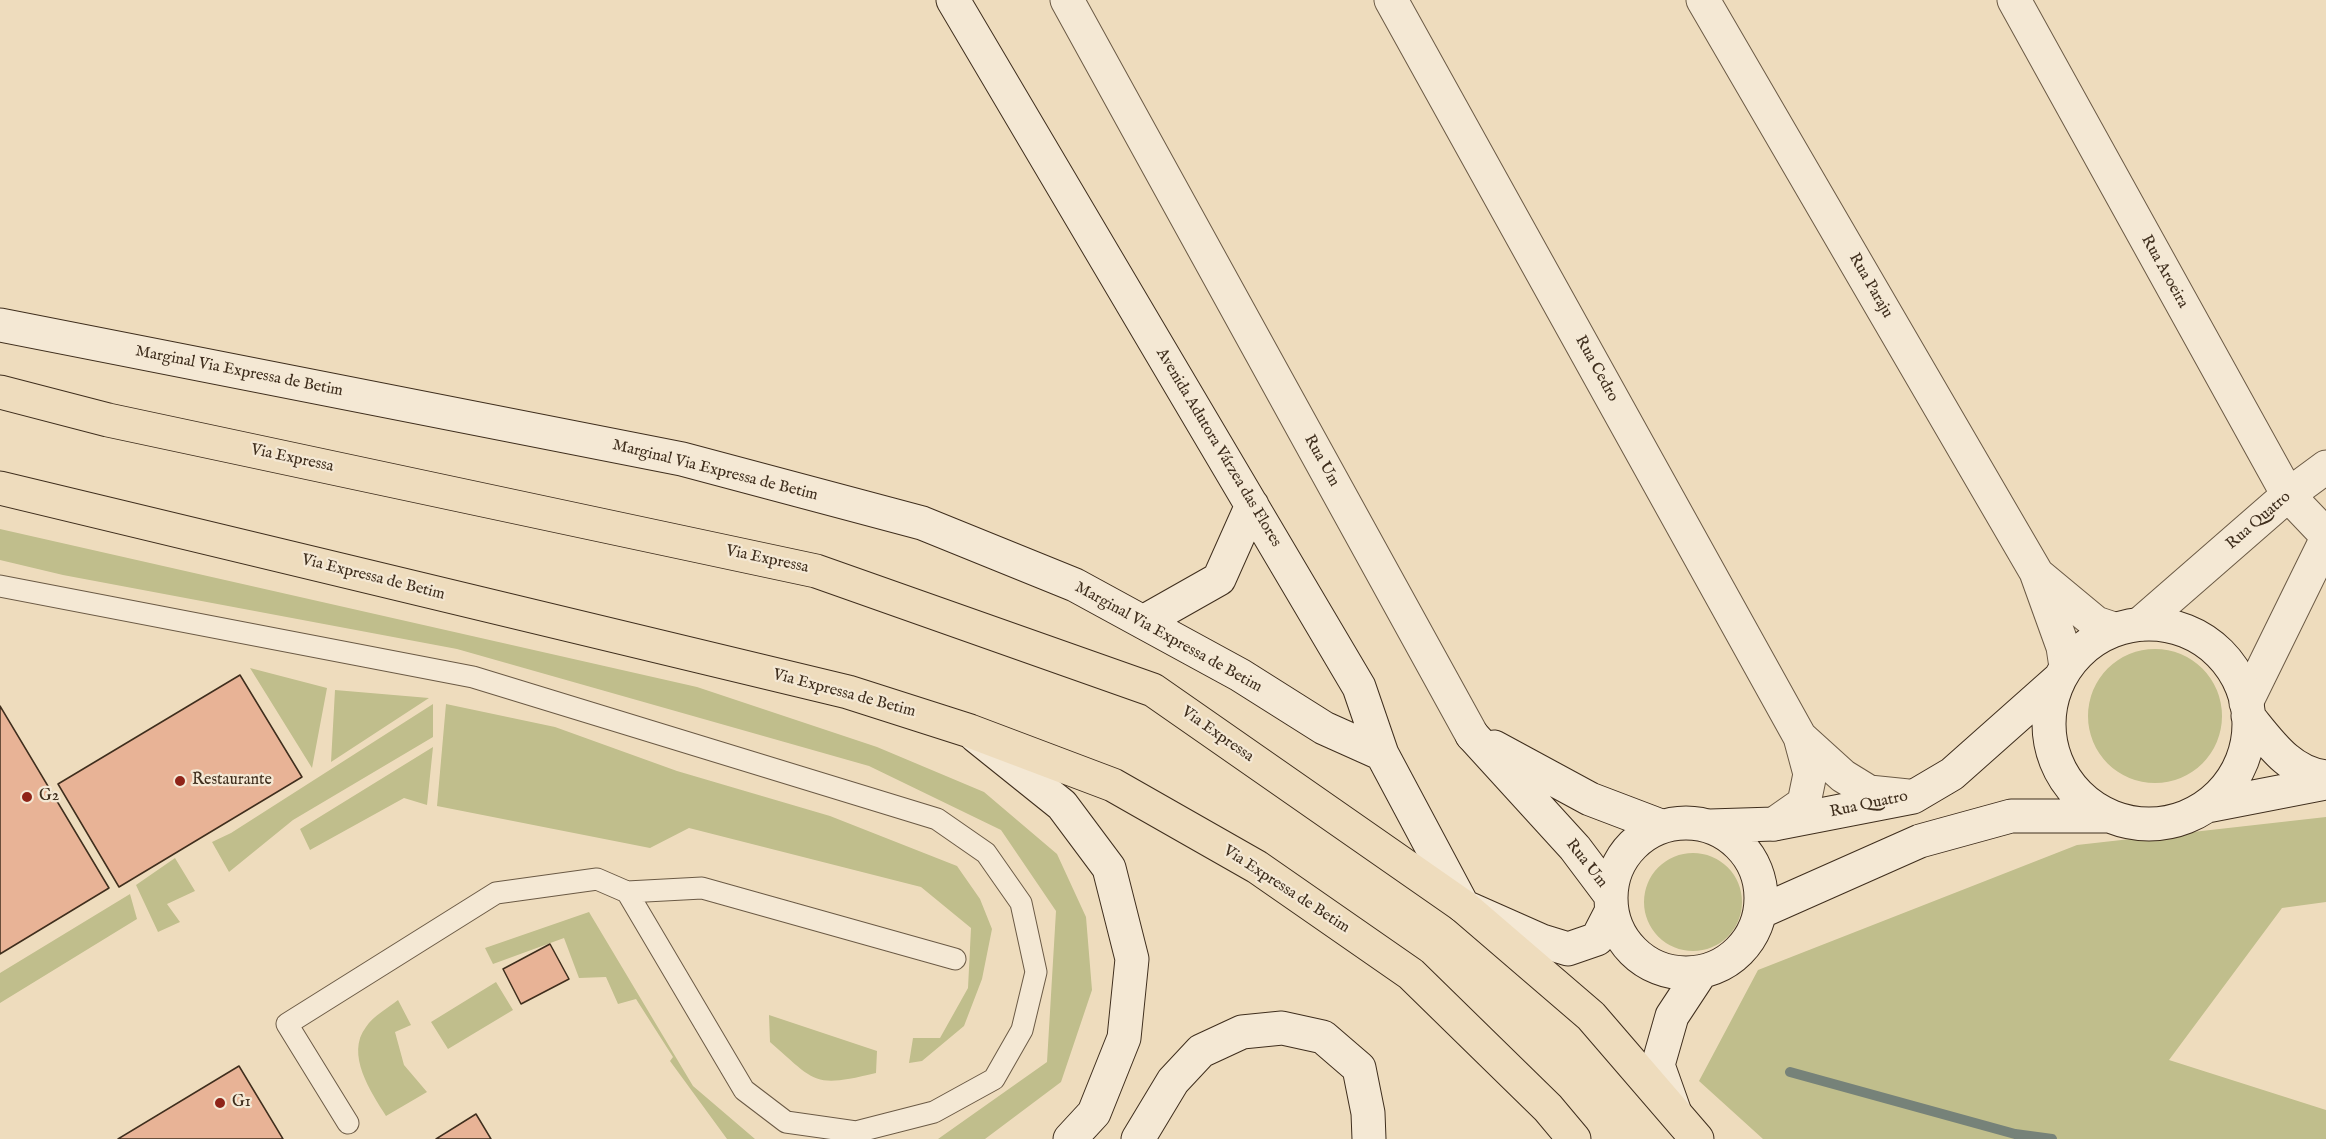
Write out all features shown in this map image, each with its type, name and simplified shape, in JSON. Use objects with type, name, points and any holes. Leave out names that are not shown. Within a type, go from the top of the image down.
[{"type":"highway","name":"Via Expressa","points":[[0,392],[120,422],[816,571],[1153,690],[1463,906],[1591,1016],[1697,1139]]},
{"type":"highway","name":"Via Expressa de Betim","points":[[0,488],[848,692],[970,731],[1113,785],[1257,867],[1411,974],[1548,1108],[1574,1139]]},
{"type":"street","name":"Rua Um","points":[[1067,0],[1472,735],[1575,848],[1611,903]]},
{"type":"street","name":"Rua Cedro","points":[[1391,0],[1800,737],[1810,774],[1804,803],[1774,824]]},
{"type":"street","name":"Rua Paraju","points":[[1703,0],[2036,572],[2063,647],[2062,673]]},
{"type":"street","name":"Rua Aroeira","points":[[2014,0],[2288,495],[2326,538]]},
{"type":"street","name":"Avenida Adutora Várzea das Flores","points":[[952,1],[1359,687],[1382,754],[1463,906]]},
{"type":"street","name":"Marginal Via Expressa de Betim","points":[[0,325],[682,459],[922,523],[1075,585],[1240,675],[1324,728],[1382,754]]},
{"type":"street","name":"Rua Quatro","points":[[2127,627],[2288,495],[2326,467]]},
{"type":"street","points":[[1143,622],[1219,579],[1252,505]]},
{"type":"street","points":[[2207,806],[2231,782],[2245,751],[2247,710],[2326,538]]},
{"type":"street","name":"Rua Paraju","points":[[2036,572],[2096,623],[2127,627]]},
{"type":"street","points":[[2109,816],[2081,798],[2061,773],[2050,742],[2049,709],[2062,673],[2087,645],[2127,627],[2168,626],[2196,636],[2219,653],[2236,676],[2247,710],[2280,755],[2310,775],[2326,777]]},
{"type":"street","name":"Rua Quatro","points":[[1710,826],[1774,824],[1913,797],[1952,774],[2062,673]]},
{"type":"street","points":[[970,731],[1062,805],[1109,868],[1132,959],[1124,1038],[1094,1113],[1070,1139]]},
{"type":"street","points":[[1472,735],[1590,799],[1661,826]]},
{"type":"street","name":"Rua Cedro","points":[[1800,737],[1843,776],[1869,792],[1913,797]]},
{"type":"street","points":[[1760,912],[1931,838],[2011,816],[2109,816],[2134,823],[2160,824],[2184,818],[2207,806],[2326,783]]},
{"type":"street","points":[[1463,906],[1542,941],[1568,949],[1597,939],[1611,903],[1615,872],[1626,852],[1642,837],[1661,826],[1685,823],[1710,826],[1737,843],[1756,869],[1761,890],[1760,912],[1754,933],[1740,951],[1722,965],[1701,972],[1677,973],[1654,966],[1641,957],[1620,933],[1611,903]]},
{"type":"street","points":[[1674,1110],[1658,1065],[1672,1016],[1701,972]]},
{"type":"street","points":[[1138,1139],[1173,1081],[1201,1051],[1242,1032],[1282,1028],[1323,1037],[1359,1068],[1368,1113],[1369,1139]]},
{"type":"lane","points":[[0,586],[473,677],[937,819],[986,853],[1021,903],[1036,972],[1022,1030],[994,1079],[934,1112],[856,1132],[786,1122],[744,1090],[627,892]]},
{"type":"lane","points":[[348,1123],[287,1024],[496,893],[597,879],[627,892],[702,888],[955,959]]},
{"type":"shaded area","points":[[0,529],[697,687],[877,747],[984,792],[1057,854],[1086,917],[1092,990],[1061,1082],[985,1139],[938,1139],[1047,1062],[1056,911],[1001,830],[869,766],[457,649],[63,575],[0,560]]},
{"type":"shaded area","points":[[2155,649],[2181,654],[2202,669],[2217,690],[2222,716],[2217,742],[2202,763],[2181,778],[2155,783],[2129,778],[2108,763],[2093,742],[2088,716],[2093,690],[2108,669],[2129,654]]},
{"type":"shaded area","points":[[250,668],[327,688],[312,768]]},
{"type":"shaded area","points":[[335,690],[429,698],[331,762]]},
{"type":"shaded area","points":[[433,704],[433,737],[293,820],[229,872],[212,842],[231,833]]},
{"type":"shaded area","points":[[446,704],[555,727],[677,771],[830,816],[957,866],[980,899],[992,929],[982,979],[964,1026],[922,1061],[909,1063],[913,1038],[940,1038],[968,988],[971,928],[921,887],[689,828],[650,848],[437,806]]},
{"type":"shaded area","points":[[433,747],[427,805],[404,798],[310,850],[300,829]]},
{"type":"shaded area","points":[[2326,817],[2326,902],[2282,908],[2169,1060],[2326,1110],[2326,1139],[1763,1139],[1699,1081],[1758,970],[2077,845]]},
{"type":"shaded area","points":[[1693,853],[1712,857],[1727,868],[1738,883],[1742,902],[1738,921],[1727,936],[1712,947],[1693,951],[1674,947],[1659,936],[1648,921],[1644,902],[1648,883],[1659,868],[1674,857]]},
{"type":"shaded area","points":[[175,858],[195,891],[167,904],[180,922],[158,932],[136,885]]},
{"type":"shaded area","points":[[130,894],[137,919],[0,1003],[0,973]]},
{"type":"shaded area","points":[[589,912],[693,1086],[755,1139],[727,1139],[670,1061],[673,1057],[636,999],[618,1004],[606,977],[579,978],[564,938],[493,964],[485,948]]},
{"type":"shaded area","points":[[496,982],[513,1010],[448,1049],[431,1022]]},
{"type":"shaded area","points":[[398,1000],[411,1025],[395,1032],[404,1065],[427,1092],[386,1116],[362,1073],[358,1049],[360,1038],[369,1023]]},
{"type":"shaded area","points":[[769,1015],[877,1051],[876,1073],[839,1080],[817,1079],[770,1042]]},
{"type":"building","name":"Restaurante","points":[[240,675],[302,777],[119,887],[58,784]]},
{"type":"building","name":"G2","points":[[0,706],[109,888],[0,954]]},
{"type":"building","points":[[550,944],[569,979],[521,1004],[503,969]]},
{"type":"building","name":"G1","points":[[239,1066],[283,1139],[118,1139]]},
{"type":"building","points":[[476,1114],[491,1139],[436,1139]]},
{"type":"waterway","points":[[1790,1072],[2015,1134],[2052,1139]]},
{"type":"place","name":"Restaurante","points":[[180,781]]},
{"type":"place","name":"G2","points":[[27,797]]},
{"type":"place","name":"G1","points":[[220,1103]]}]
